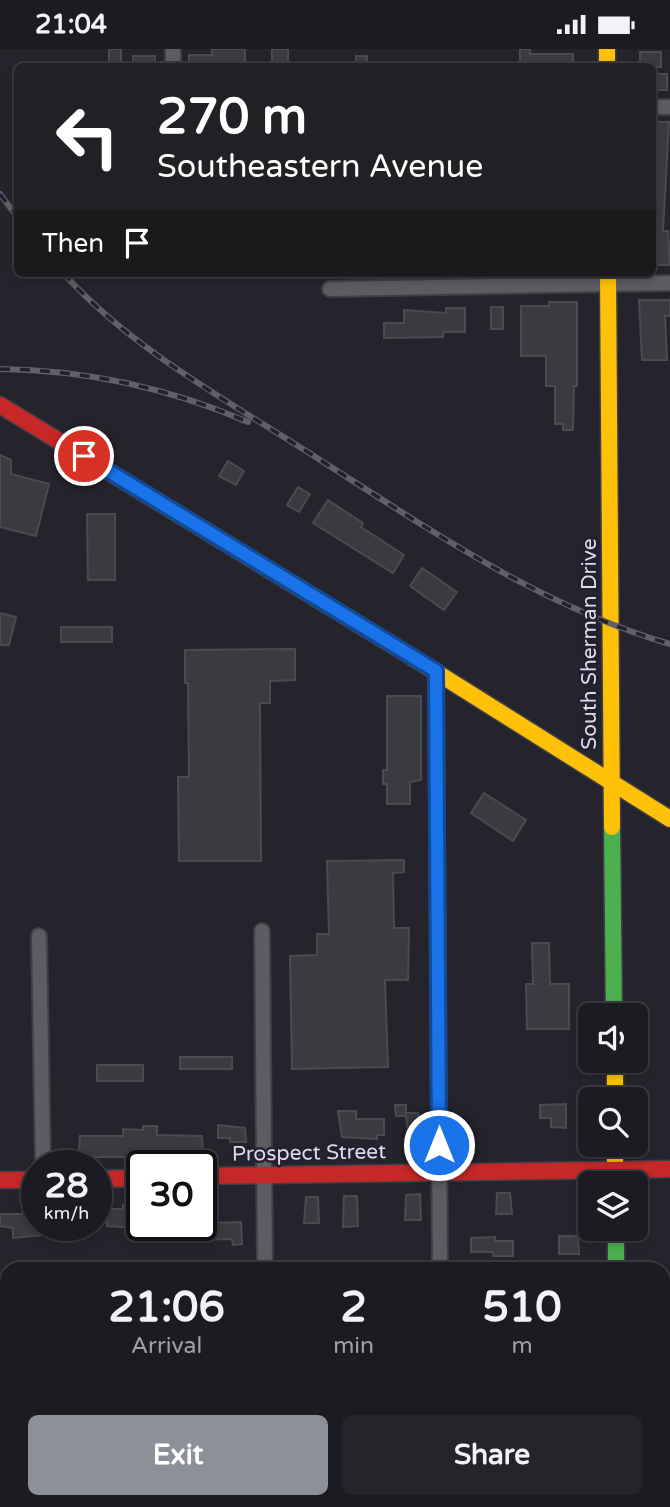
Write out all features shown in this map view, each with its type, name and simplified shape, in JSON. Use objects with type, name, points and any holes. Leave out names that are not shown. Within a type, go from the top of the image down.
[{"type":"main road","name":"South Sherman Drive","points":[[608,278],[614,1003]]},
{"type":"main road","points":[[0,405],[436,671],[670,819]]},
{"type":"main road","name":"Prospect Street","points":[[648,1171],[670,1168]]},
{"type":"main road","name":"Prospect Street","points":[[217,1176],[439,1172],[578,1175]]},
{"type":"main road","points":[[0,1180],[21,1180]]},
{"type":"main road","points":[[615,1241],[616,1262]]},
{"type":"street","points":[[331,289],[608,278],[670,283]]},
{"type":"street","points":[[436,671],[440,1262]]},
{"type":"street","points":[[262,931],[265,1262]]},
{"type":"street","points":[[39,936],[43,1150]]},
{"type":"building","points":[[109,49],[121,49],[121,62],[109,62]]},
{"type":"building","points":[[212,49],[245,49],[245,63],[189,63],[189,55],[212,55]]},
{"type":"building","points":[[272,49],[288,49],[288,63],[272,63]]},
{"type":"building","points":[[520,49],[530,49],[530,54],[573,54],[573,63],[520,63]]},
{"type":"building","points":[[640,52],[661,52],[661,67],[656,67],[656,63],[640,63]]},
{"type":"building","points":[[133,56],[155,56],[155,63],[133,63]]},
{"type":"building","points":[[356,56],[367,56],[367,63],[356,63]]},
{"type":"building","points":[[656,74],[667,74],[667,90],[656,90]]},
{"type":"building","points":[[656,122],[669,122],[663,231],[668,231],[670,265],[656,265]]},
{"type":"building","points":[[639,300],[670,300],[670,316],[665,316],[667,360],[642,360]]},
{"type":"building","points":[[549,302],[577,302],[577,386],[574,386],[573,430],[563,430],[563,424],[555,424],[555,386],[546,386],[546,356],[521,356],[521,306],[549,306]]},
{"type":"building","points":[[491,307],[503,307],[503,329],[491,329]]},
{"type":"building","points":[[446,308],[465,308],[465,332],[443,332],[443,337],[384,338],[384,323],[404,323],[404,310],[446,313]]},
{"type":"building","points":[[0,455],[11,460],[11,474],[49,484],[36,536],[0,527]]},
{"type":"building","points":[[228,461],[244,471],[236,485],[219,476]]},
{"type":"building","points":[[298,487],[310,494],[299,512],[287,505]]},
{"type":"building","points":[[328,500],[363,523],[361,527],[404,555],[393,573],[313,523]]},
{"type":"building","points":[[87,514],[115,514],[115,580],[88,580]]},
{"type":"building","points":[[422,568],[457,592],[444,610],[410,586]]},
{"type":"building","points":[[0,613],[16,617],[9,645],[0,645]]},
{"type":"building","points":[[61,627],[112,627],[112,642],[61,642]]},
{"type":"building","points":[[295,649],[295,680],[270,681],[270,703],[260,703],[261,861],[179,861],[178,777],[189,777],[185,650]]},
{"type":"building","points":[[387,696],[421,696],[421,780],[410,782],[410,804],[387,804],[387,784],[383,784],[383,770],[387,770]]},
{"type":"building","points":[[484,793],[526,820],[513,841],[471,813]]},
{"type":"building","points":[[404,860],[404,872],[393,873],[394,928],[409,928],[408,980],[385,980],[388,1067],[292,1069],[290,956],[317,955],[317,934],[329,934],[327,861]]},
{"type":"building","points":[[532,943],[549,943],[550,984],[569,984],[569,1029],[527,1029],[526,984],[533,984]]},
{"type":"building","points":[[180,1057],[232,1057],[232,1069],[180,1069]]},
{"type":"building","points":[[97,1065],[143,1065],[143,1081],[97,1081]]},
{"type":"building","points":[[566,1104],[566,1128],[551,1127],[551,1118],[540,1118],[540,1105]]},
{"type":"building","points":[[395,1105],[406,1105],[406,1113],[418,1113],[419,1141],[409,1142],[406,1116],[396,1116]]},
{"type":"building","points":[[338,1111],[356,1111],[356,1119],[384,1119],[384,1135],[377,1135],[377,1139],[342,1137]]},
{"type":"building","points":[[218,1125],[245,1128],[246,1142],[230,1142],[230,1138],[218,1138]]},
{"type":"building","points":[[143,1126],[157,1126],[157,1135],[202,1136],[203,1150],[126,1150],[126,1157],[112,1157],[112,1150],[79,1150],[80,1136],[123,1136],[123,1129],[143,1130]]},
{"type":"building","points":[[497,1193],[510,1193],[512,1214],[496,1214]]},
{"type":"building","points":[[420,1194],[421,1220],[405,1220],[406,1195]]},
{"type":"building","points":[[344,1196],[357,1196],[358,1226],[343,1227]]},
{"type":"building","points":[[306,1197],[318,1197],[319,1223],[304,1223]]},
{"type":"building","points":[[123,1205],[126,1205],[126,1227],[112,1226],[112,1209],[123,1209]]},
{"type":"building","points":[[0,1214],[21,1214],[21,1237],[13,1238],[13,1228],[0,1226]]},
{"type":"building","points":[[241,1222],[242,1244],[233,1245],[232,1239],[217,1239],[217,1223]]},
{"type":"building","points":[[559,1236],[578,1236],[579,1254],[559,1254]]},
{"type":"building","points":[[495,1237],[495,1241],[513,1241],[513,1256],[471,1252],[471,1238]]},
{"type":"railway","points":[[0,194],[14,213]]},
{"type":"railway","points":[[67,277],[118,325],[178,370],[437,534],[482,561],[573,608],[670,644]]},
{"type":"railway","points":[[0,369],[64,373],[126,383],[188,400],[248,422]]},
{"type":"traffic: fast","points":[[612,827],[614,1003]]},
{"type":"traffic: fast","points":[[616,1241],[616,1262]]},
{"type":"traffic: slow","points":[[607,49],[607,63]]},
{"type":"traffic: slow","points":[[608,277],[612,827]]},
{"type":"traffic: slow","points":[[412,657],[670,819]]},
{"type":"traffic: slow","points":[[615,1073],[615,1087]]},
{"type":"traffic: slow","points":[[615,1157],[615,1171]]},
{"type":"traffic: jam","points":[[0,405],[412,657]]},
{"type":"traffic: jam","points":[[217,1176],[670,1169]]},
{"type":"traffic: jam","points":[[112,1179],[126,1178]]},
{"type":"traffic: jam","points":[[0,1180],[21,1180]]},
{"type":"route","points":[[84,456],[436,671],[439,1145]]}]
